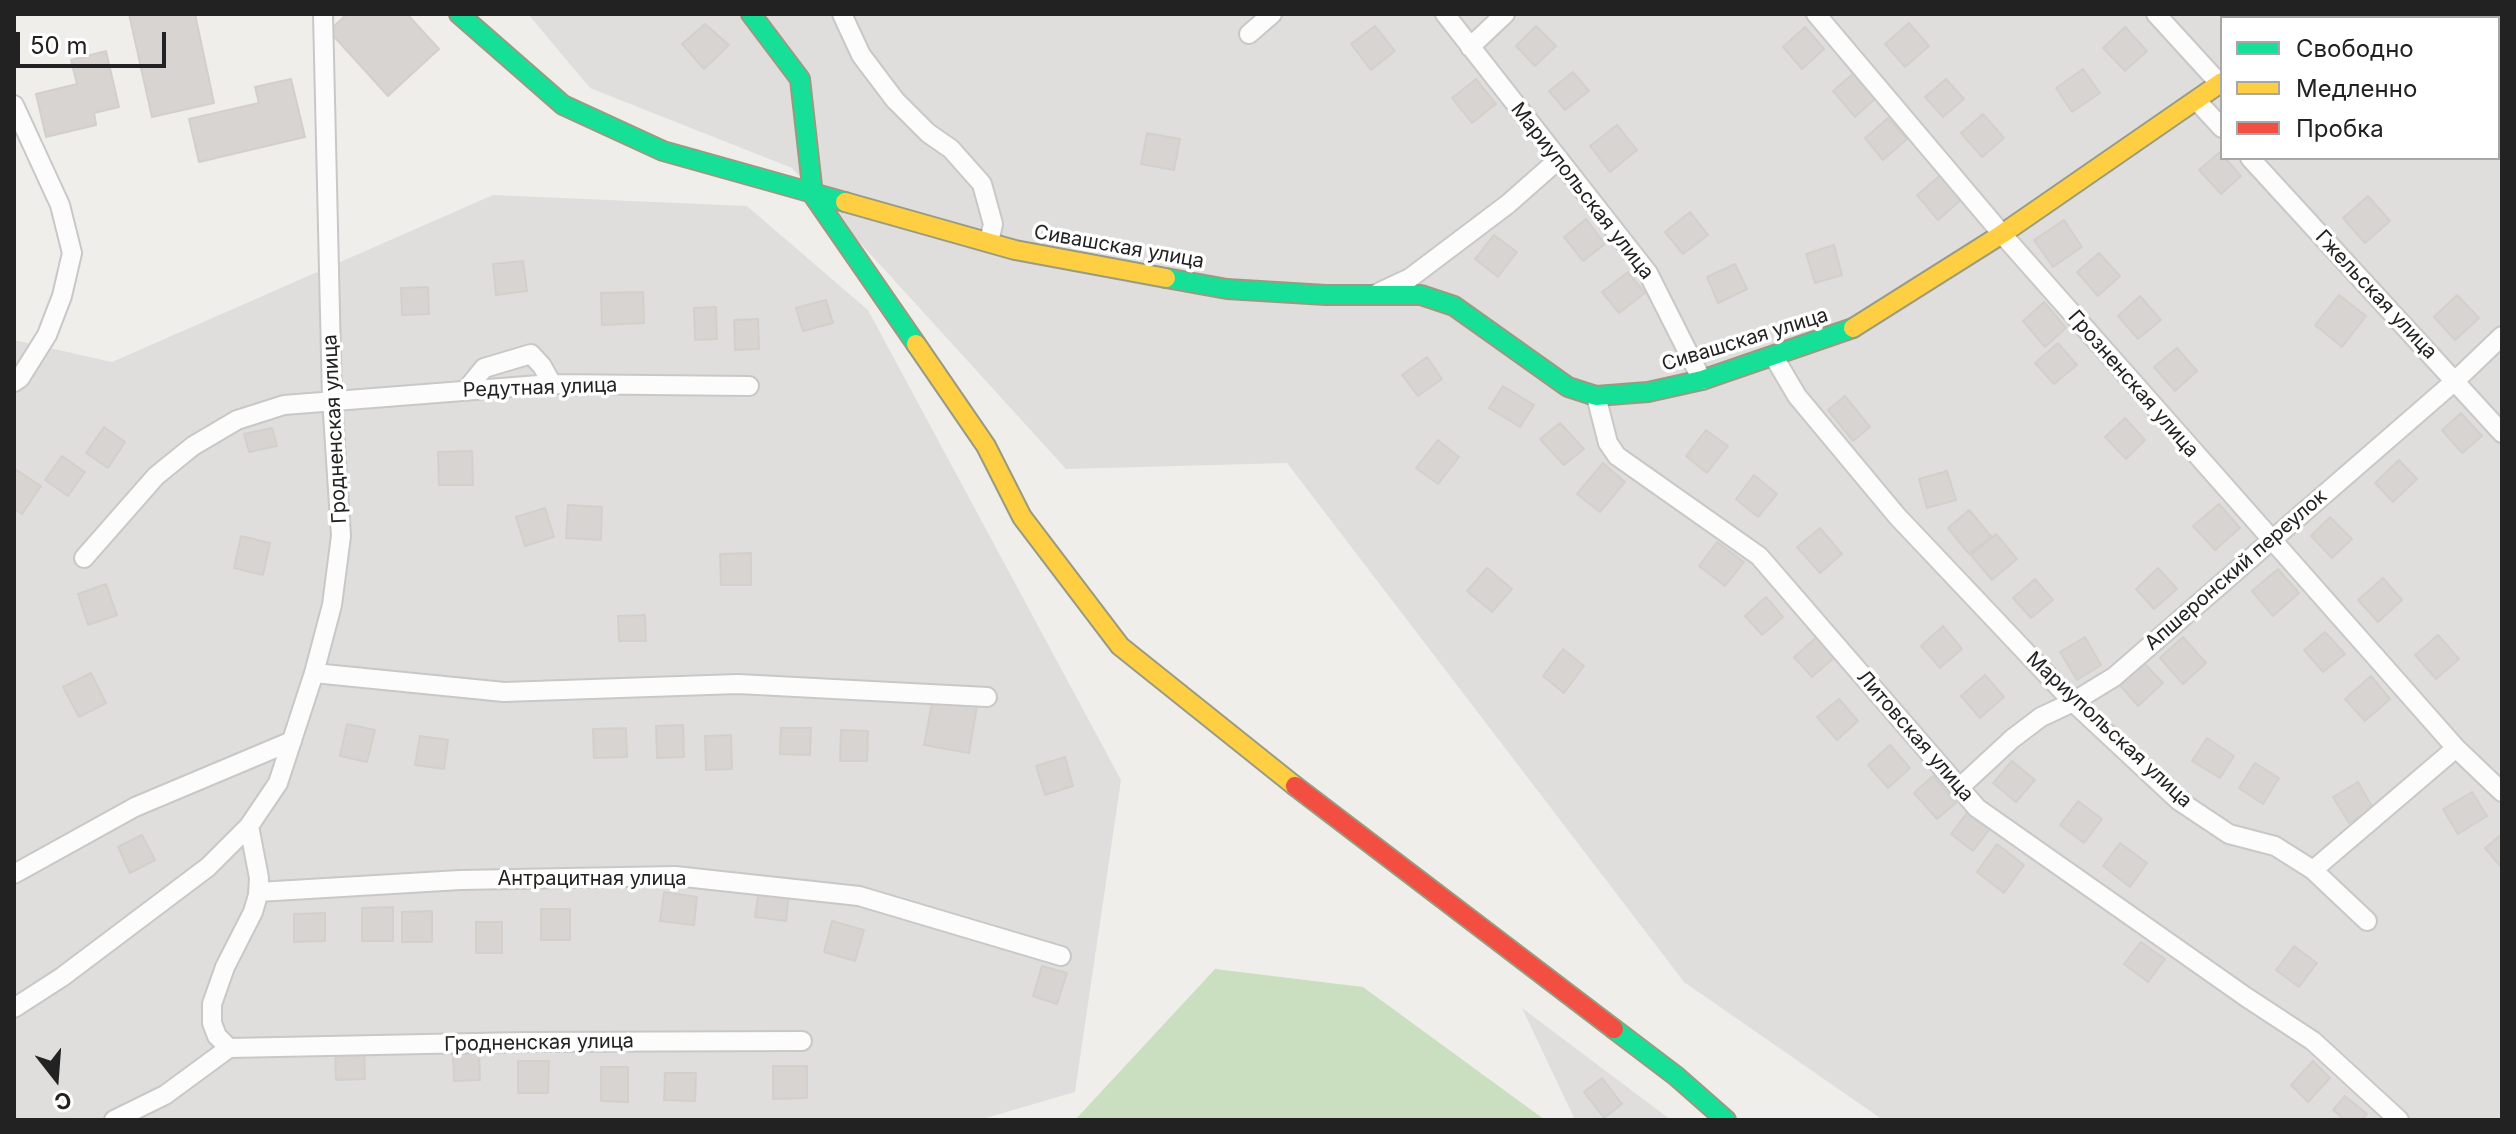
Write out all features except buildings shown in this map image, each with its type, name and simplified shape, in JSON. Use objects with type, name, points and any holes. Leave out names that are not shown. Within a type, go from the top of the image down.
[{"type":"street","name":"Гродненская улица","points":[[14,1008],[62,977],[208,867],[249,826],[278,783],[314,673],[332,605],[341,536],[332,399],[323,14]]},
{"type":"street","name":"Сивашская улица","points":[[459,14],[563,105],[663,151],[1015,250],[1227,289],[1326,295],[1421,295],[1454,306],[1568,387],[1596,396],[1648,392],[1702,380],[1859,326],[2002,234],[2220,84]]},
{"type":"street","points":[[751,14],[800,79],[813,195],[986,446],[1022,517],[1120,646],[1274,770],[1676,1076],[1726,1120]]},
{"type":"street","points":[[842,14],[861,55],[895,100],[928,133],[960,158],[982,184],[993,224],[989,242]]},
{"type":"street","points":[[1249,34],[1272,14]]},
{"type":"street","name":"Мариупольская улица","points":[[1445,14],[1648,273],[1702,380]]},
{"type":"street","points":[[1470,47],[1505,14]]},
{"type":"street","name":"Грозненская улица","points":[[1816,14],[2002,234],[2456,748]]},
{"type":"street","points":[[2156,14],[2220,82]]},
{"type":"street","points":[[2197,101],[2220,126]]},
{"type":"street","points":[[14,105],[60,205],[72,253],[62,296],[47,335],[20,378],[14,382]]},
{"type":"street","points":[[1378,293],[1410,278],[1508,204],[1559,159]]},
{"type":"street","name":"Гжельская улица","points":[[2252,160],[2502,433]]},
{"type":"street","name":"Апшеронский переулок","points":[[1959,788],[2041,717],[2114,677],[2455,381],[2502,336]]},
{"type":"street","points":[[466,390],[484,368],[531,354],[552,384]]},
{"type":"street","name":"Мариупольская улица","points":[[1774,357],[1797,396],[1887,505],[2073,702],[2178,800],[2229,834],[2275,846],[2313,870],[2367,921]]},
{"type":"street","name":"Редутная улица","points":[[84,558],[156,476],[193,446],[237,420],[284,405],[552,384],[749,386]]},
{"type":"street","name":"Литовская улица","points":[[1596,396],[1608,443],[1617,456],[1759,556],[1977,808],[2313,1041],[2399,1120]]},
{"type":"street","points":[[314,673],[504,692],[738,684],[987,697]]},
{"type":"street","points":[[14,874],[135,807],[292,741]]},
{"type":"street","points":[[2313,870],[2456,748],[2502,792]]},
{"type":"street","points":[[114,1120],[165,1095],[229,1048],[217,1036],[212,1023],[212,1004],[225,967],[253,912],[258,892],[259,878],[249,826]]},
{"type":"street","name":"Антрацитная улица","points":[[258,892],[460,880],[675,876],[859,896],[1061,956]]},
{"type":"street","name":"Гродненская улица","points":[[229,1048],[802,1041]]},
{"type":"shaded area","points":[[528,14],[2502,14],[2502,1120],[1883,1120],[1684,982],[1287,463],[1066,469],[792,168],[590,88]]},
{"type":"shaded area","points":[[493,195],[747,206],[868,310],[1121,780],[1075,1092],[979,1120],[14,1120],[14,340],[112,362]]},
{"type":"shaded area","points":[[1522,1008],[1671,1120],[1575,1120]]},
{"type":"green space","points":[[1215,969],[1363,987],[1545,1120],[1075,1120]]},
{"type":"traffic: fast","points":[[459,14],[563,105],[663,151],[845,202]]},
{"type":"traffic: fast","points":[[751,14],[800,79],[813,195],[916,344]]},
{"type":"traffic: fast","points":[[1166,278],[1227,289],[1326,295],[1421,295],[1454,306],[1568,387],[1596,396],[1648,392],[1702,380],[1853,328]]},
{"type":"traffic: fast","points":[[1614,1029],[1676,1076],[1726,1120]]},
{"type":"traffic: slow","points":[[1853,328],[2002,234],[2220,83]]},
{"type":"traffic: slow","points":[[845,202],[1015,250],[1166,278]]},
{"type":"traffic: slow","points":[[916,344],[986,446],[1022,517],[1120,646],[1295,786]]},
{"type":"traffic: jam","points":[[1295,786],[1614,1029]]}]
